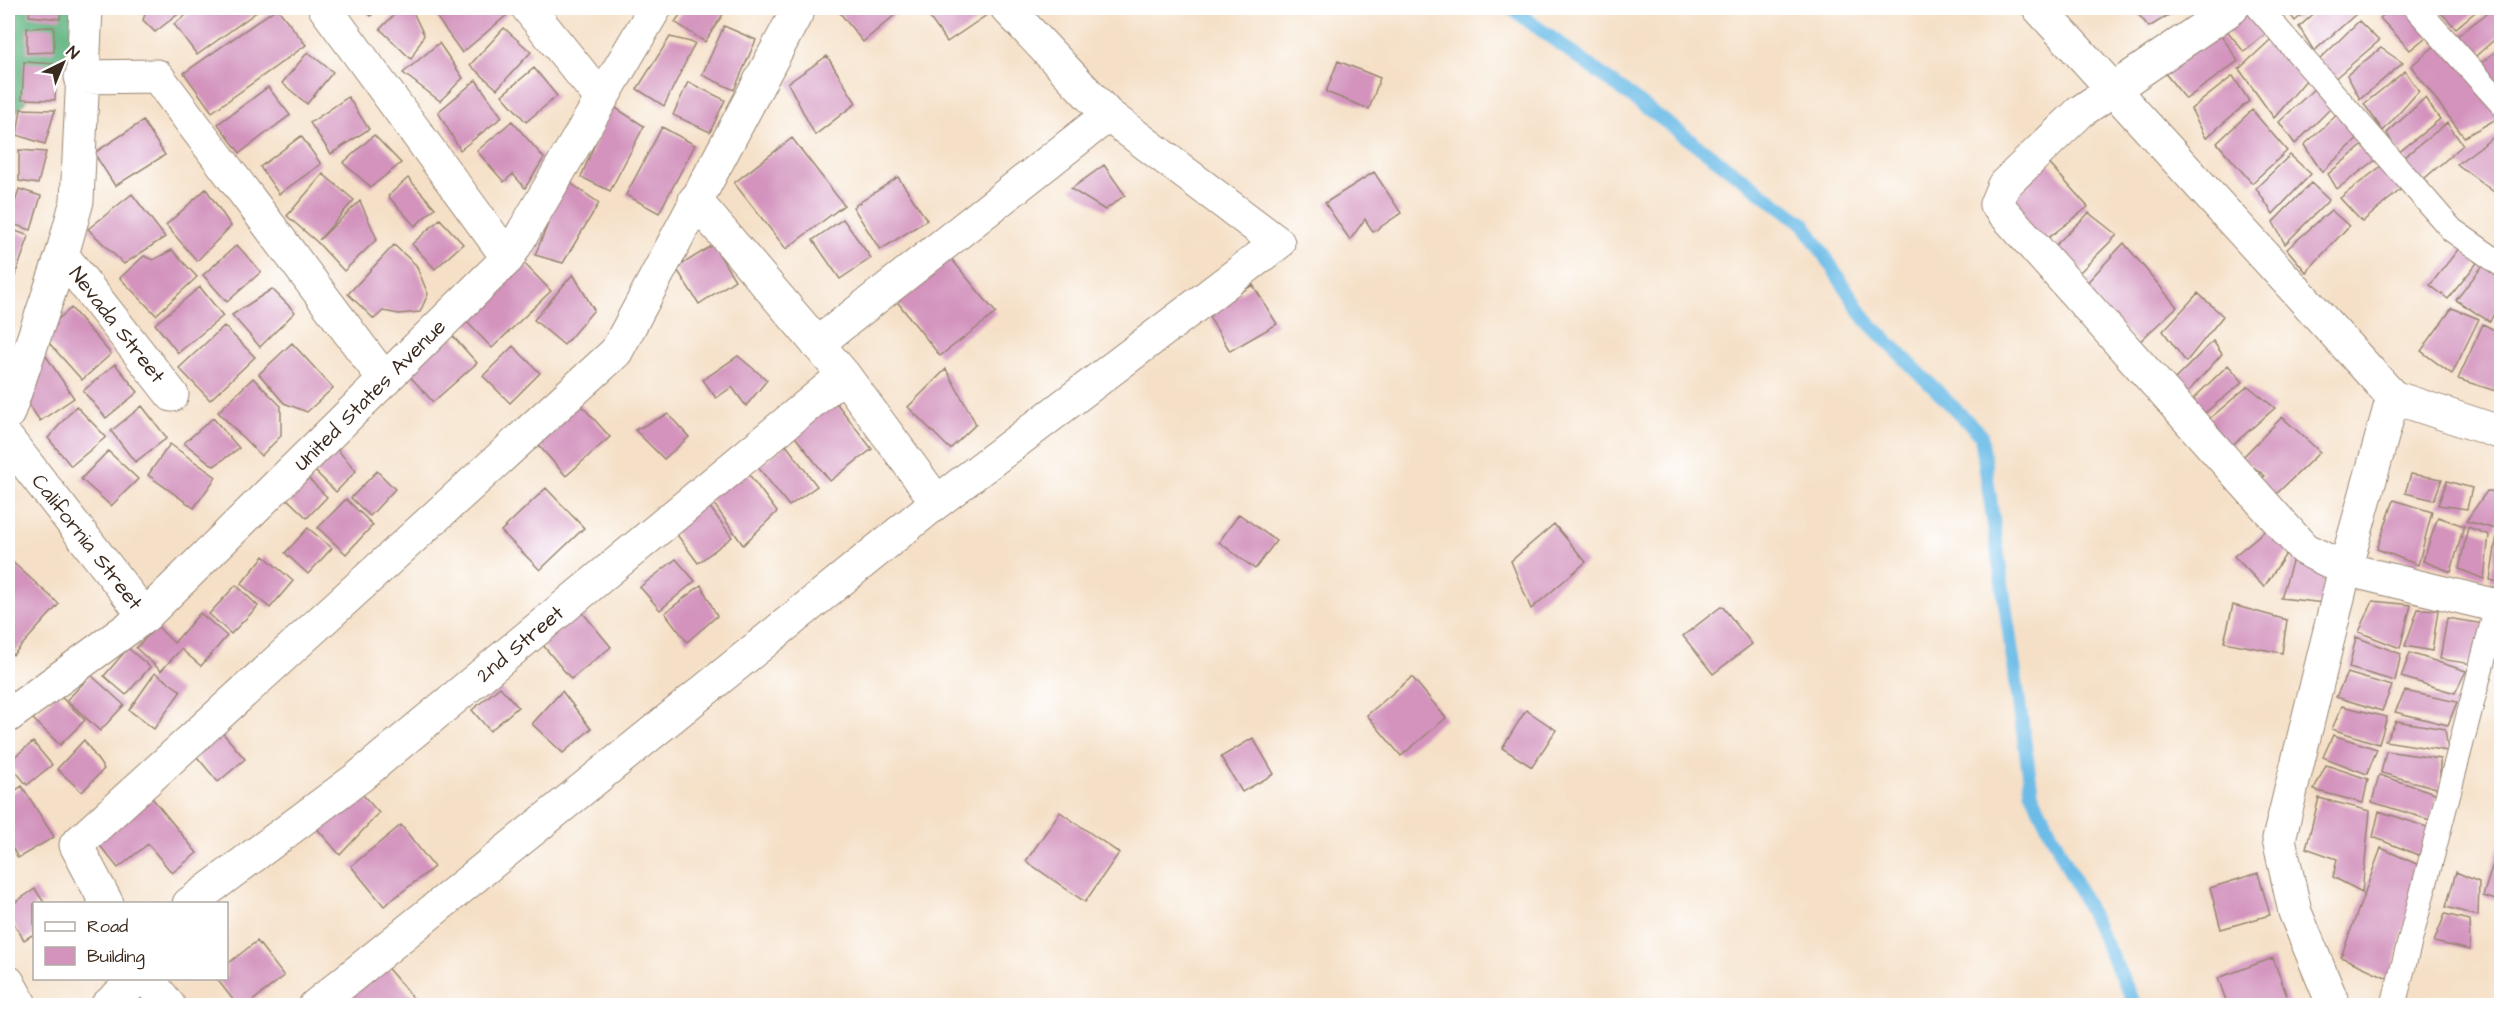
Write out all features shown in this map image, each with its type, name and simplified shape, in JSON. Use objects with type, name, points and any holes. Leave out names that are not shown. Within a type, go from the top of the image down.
[{"type":"street","points":[[8,413],[62,255],[77,201],[86,8]]},
{"type":"street","points":[[325,8],[508,258]]},
{"type":"street","points":[[528,8],[601,98]]},
{"type":"street","name":"United States Avenue","points":[[8,716],[145,616],[508,258],[655,8]]},
{"type":"street","points":[[106,902],[76,845],[616,352],[799,8]]},
{"type":"street","points":[[315,1005],[938,502],[1278,243],[1108,115],[1007,8]]},
{"type":"street","points":[[2039,8],[2393,397],[2502,433]]},
{"type":"street","points":[[2232,8],[2080,112],[2004,185],[1996,204],[2304,549],[2345,569],[2499,607]]},
{"type":"street","points":[[81,77],[157,76],[385,380]]},
{"type":"street","points":[[817,344],[1108,115]]},
{"type":"street","points":[[695,200],[844,375],[938,502]]},
{"type":"street","name":"Nevada Street","points":[[62,255],[172,395]]},
{"type":"street","name":"2nd Street","points":[[190,902],[359,777],[844,375]]},
{"type":"street","points":[[2334,1005],[2295,912],[2279,839],[2345,569],[2393,397]]},
{"type":"street","name":"California Street","points":[[8,440],[145,616]]},
{"type":"street","points":[[107,1005],[136,980]]},
{"type":"street","points":[[149,980],[170,1005]]},
{"type":"street","points":[[8,982],[21,1005]]},
{"type":"lane","points":[[2259,8],[2452,230],[2502,265]]},
{"type":"lane","points":[[2416,8],[2502,104]]},
{"type":"lane","points":[[2393,1005],[2499,607]]},
{"type":"green space","points":[[8,8],[103,8],[8,122]]},
{"type":"building","points":[[30,8],[61,8],[60,19],[29,16]]},
{"type":"building","points":[[147,8],[186,8],[155,32],[143,20]]},
{"type":"building","points":[[196,8],[262,8],[197,55],[174,24]]},
{"type":"building","points":[[277,8],[306,45],[212,112],[184,73]]},
{"type":"building","points":[[362,8],[378,8],[371,16]]},
{"type":"building","points":[[401,8],[411,8],[424,35],[411,59],[380,29]]},
{"type":"building","points":[[445,8],[504,8],[508,14],[462,53],[435,15]]},
{"type":"building","points":[[685,8],[727,8],[705,42],[675,22]]},
{"type":"building","points":[[836,8],[903,8],[863,42]]},
{"type":"building","points":[[927,8],[997,8],[947,42],[924,10]]},
{"type":"building","points":[[2133,8],[2180,8],[2149,27]]},
{"type":"building","points":[[2232,8],[2261,8],[2276,25],[2244,52],[2218,19]]},
{"type":"building","points":[[2285,8],[2310,8],[2295,21]]},
{"type":"building","points":[[2320,8],[2350,8],[2356,14],[2314,51],[2299,27]]},
{"type":"building","points":[[2392,8],[2428,8],[2441,25],[2410,50],[2380,18]]},
{"type":"building","points":[[2442,8],[2480,8],[2456,28],[2439,11]]},
{"type":"building","points":[[2494,8],[2502,8],[2502,33],[2469,62],[2452,40]]},
{"type":"building","points":[[2359,21],[2379,41],[2333,80],[2319,60]]},
{"type":"building","points":[[2213,22],[2238,61],[2186,99],[2159,66]]},
{"type":"building","points":[[724,26],[756,40],[734,90],[702,75]]},
{"type":"building","points":[[54,27],[54,52],[27,53],[27,28]]},
{"type":"building","points":[[504,28],[531,52],[497,89],[470,65]]},
{"type":"building","points":[[2281,30],[2313,72],[2274,118],[2239,69]]},
{"type":"building","points":[[670,37],[695,43],[664,106],[637,89]]},
{"type":"building","points":[[2443,39],[2502,116],[2464,137],[2411,66]]},
{"type":"building","points":[[439,43],[463,78],[440,101],[403,73]]},
{"type":"building","points":[[2502,46],[2502,78],[2495,83],[2480,64]]},
{"type":"building","points":[[2381,48],[2403,63],[2360,99],[2347,75]]},
{"type":"building","points":[[308,52],[333,72],[307,104],[282,83]]},
{"type":"building","points":[[827,56],[856,103],[815,135],[788,83]]},
{"type":"building","points":[[1338,61],[1380,78],[1369,109],[1326,92]]},
{"type":"building","points":[[24,62],[57,64],[55,100],[22,99]]},
{"type":"building","points":[[534,68],[557,96],[526,122],[502,95]]},
{"type":"building","points":[[2405,71],[2419,91],[2383,131],[2364,104]]},
{"type":"building","points":[[2233,76],[2249,101],[2206,138],[2191,109]]},
{"type":"building","points":[[476,80],[502,117],[460,150],[438,112]]},
{"type":"building","points":[[688,82],[725,100],[710,132],[673,115]]},
{"type":"building","points":[[2318,85],[2335,104],[2295,144],[2279,122]]},
{"type":"building","points":[[268,87],[290,115],[240,153],[218,124]]},
{"type":"building","points":[[348,97],[369,129],[331,154],[310,123]]},
{"type":"building","points":[[2425,98],[2440,119],[2398,153],[2387,133]]},
{"type":"building","points":[[611,105],[644,126],[610,191],[581,177]]},
{"type":"building","points":[[21,109],[55,110],[45,144],[17,135]]},
{"type":"building","points":[[2252,110],[2287,151],[2252,183],[2217,143]]},
{"type":"building","points":[[2341,111],[2363,134],[2322,172],[2304,145]]},
{"type":"building","points":[[143,121],[165,155],[115,186],[94,153]]},
{"type":"building","points":[[512,121],[544,158],[525,188],[513,174],[504,182],[477,151]]},
{"type":"building","points":[[2447,123],[2463,145],[2418,184],[2404,157]]},
{"type":"building","points":[[662,127],[695,145],[659,213],[626,195]]},
{"type":"building","points":[[2502,131],[2502,198],[2457,164]]},
{"type":"building","points":[[374,135],[401,163],[371,187],[343,163]]},
{"type":"building","points":[[301,136],[321,164],[279,194],[260,167]]},
{"type":"building","points":[[792,138],[844,205],[786,249],[734,183]]},
{"type":"building","points":[[2362,146],[2377,159],[2337,189],[2328,174]]},
{"type":"building","points":[[19,150],[46,152],[38,184],[19,181]]},
{"type":"building","points":[[2038,151],[2088,207],[2039,245],[1992,184]]},
{"type":"building","points":[[2290,155],[2311,174],[2273,214],[2256,188]]},
{"type":"building","points":[[2384,164],[2405,186],[2362,222],[2340,198]]},
{"type":"building","points":[[1104,165],[1125,195],[1105,210],[1071,189]]},
{"type":"building","points":[[1374,172],[1401,213],[1373,232],[1365,219],[1350,240],[1325,203]]},
{"type":"building","points":[[323,174],[354,200],[319,240],[360,201],[377,239],[344,271],[317,242],[287,216]]},
{"type":"building","points":[[898,177],[927,220],[880,250],[853,207]]},
{"type":"building","points":[[408,178],[435,208],[415,226],[388,196]]},
{"type":"building","points":[[566,180],[599,203],[563,263],[535,255]]},
{"type":"building","points":[[2311,183],[2329,200],[2285,244],[2273,222]]},
{"type":"building","points":[[19,189],[41,196],[31,230],[9,223]]},
{"type":"building","points":[[206,189],[231,226],[197,261],[166,225]]},
{"type":"building","points":[[132,194],[165,237],[124,264],[88,229]]},
{"type":"building","points":[[2331,210],[2349,226],[2306,272],[2287,249]]},
{"type":"building","points":[[2089,213],[2117,235],[2071,281],[2047,253]]},
{"type":"building","points":[[440,219],[463,244],[435,269],[412,244]]},
{"type":"building","points":[[843,219],[871,258],[840,279],[813,240]]},
{"type":"building","points":[[8,228],[29,236],[15,276],[8,269]]},
{"type":"building","points":[[2124,243],[2177,307],[2138,343],[2082,288]]},
{"type":"building","points":[[237,245],[261,272],[227,302],[203,275]]},
{"type":"building","points":[[394,245],[416,265],[428,294],[420,312],[399,314],[383,311],[374,319],[348,294]]},
{"type":"building","points":[[713,245],[735,280],[699,304],[676,268]]},
{"type":"building","points":[[2460,247],[2477,263],[2448,299],[2430,285]]},
{"type":"building","points":[[172,250],[197,277],[156,315],[120,278],[144,256],[153,260]]},
{"type":"building","points":[[949,256],[996,313],[940,356],[895,299]]},
{"type":"building","points":[[522,261],[551,291],[492,348],[463,318]]},
{"type":"building","points":[[2484,264],[2502,268],[2502,296],[2490,322],[2456,300]]},
{"type":"building","points":[[573,274],[594,310],[564,345],[534,320]]},
{"type":"building","points":[[1253,285],[1277,324],[1230,351],[1206,312]]},
{"type":"building","points":[[200,287],[223,316],[178,353],[155,324]]},
{"type":"building","points":[[272,289],[295,312],[260,347],[232,315]]},
{"type":"building","points":[[2198,293],[2223,316],[2186,362],[2163,331]]},
{"type":"building","points":[[71,308],[111,354],[82,380],[41,334]]},
{"type":"building","points":[[2452,308],[2479,319],[2452,374],[2421,351]]},
{"type":"building","points":[[2483,324],[2502,334],[2502,393],[2458,379]]},
{"type":"building","points":[[224,326],[255,357],[210,400],[179,368]]},
{"type":"building","points":[[451,334],[477,363],[433,402],[407,373]]},
{"type":"building","points":[[2213,341],[2222,354],[2185,395],[2173,381]]},
{"type":"building","points":[[292,343],[333,388],[307,412],[284,403],[259,374]]},
{"type":"building","points":[[513,346],[540,373],[510,403],[483,376]]},
{"type":"building","points":[[42,350],[74,398],[40,421],[22,394]]},
{"type":"building","points":[[738,356],[767,380],[746,406],[732,387],[716,398],[703,380]]},
{"type":"building","points":[[115,364],[138,392],[106,418],[83,391]]},
{"type":"building","points":[[2228,365],[2243,382],[2201,416],[2194,398]]},
{"type":"building","points":[[946,369],[976,424],[950,449],[908,407]]},
{"type":"building","points":[[253,378],[281,406],[281,436],[261,456],[218,412]]},
{"type":"building","points":[[2248,386],[2275,408],[2229,448],[2202,425]]},
{"type":"building","points":[[576,399],[610,437],[566,476],[532,438]]},
{"type":"building","points":[[834,400],[872,449],[830,481],[792,433]]},
{"type":"building","points":[[76,406],[106,437],[71,466],[48,438]]},
{"type":"building","points":[[142,406],[167,438],[135,462],[111,431]]},
{"type":"building","points":[[668,414],[689,437],[664,459],[635,430]]},
{"type":"building","points":[[2282,417],[2320,452],[2270,500],[2252,484],[2265,476],[2242,458]]},
{"type":"building","points":[[213,418],[239,448],[214,466],[184,443]]},
{"type":"building","points":[[170,444],[216,477],[194,508],[148,475]]},
{"type":"building","points":[[786,445],[817,486],[789,506],[758,467]]},
{"type":"building","points":[[336,448],[356,471],[336,492],[313,469]]},
{"type":"building","points":[[108,451],[138,479],[111,506],[81,479]]},
{"type":"building","points":[[745,469],[777,512],[743,545],[709,497]]},
{"type":"building","points":[[377,471],[395,489],[370,516],[351,498]]},
{"type":"building","points":[[2411,474],[2442,479],[2434,500],[2405,493]]},
{"type":"building","points":[[305,475],[327,497],[307,518],[284,496]]},
{"type":"building","points":[[2447,481],[2472,488],[2467,509],[2438,505]]},
{"type":"building","points":[[546,488],[584,528],[540,570],[501,531]]},
{"type":"building","points":[[2487,491],[2502,492],[2502,506],[2496,529],[2466,521]]},
{"type":"building","points":[[346,499],[373,525],[346,554],[318,528]]},
{"type":"building","points":[[2394,500],[2432,512],[2418,565],[2377,549]]},
{"type":"building","points":[[706,502],[732,537],[698,563],[672,528]]},
{"type":"building","points":[[1239,514],[1276,541],[1255,569],[1219,542]]},
{"type":"building","points":[[2438,517],[2464,526],[2451,572],[2423,561]]},
{"type":"building","points":[[1554,524],[1586,562],[1531,609],[1511,561]]},
{"type":"building","points":[[2273,524],[2294,542],[2264,587],[2234,556]]},
{"type":"building","points":[[2468,527],[2489,535],[2484,579],[2459,569]]},
{"type":"building","points":[[308,528],[332,548],[308,574],[285,553]]},
{"type":"building","points":[[2497,535],[2502,536],[2502,583],[2490,580]]},
{"type":"building","points":[[2295,552],[2326,560],[2324,603],[2281,598]]},
{"type":"building","points":[[264,556],[293,581],[270,608],[241,584]]},
{"type":"building","points":[[8,558],[59,604],[13,655],[8,650]]},
{"type":"building","points":[[676,559],[695,581],[660,610],[640,587]]},
{"type":"building","points":[[236,585],[258,606],[231,634],[209,614]]},
{"type":"building","points":[[701,585],[717,616],[687,642],[665,613]]},
{"type":"building","points":[[2373,601],[2411,605],[2400,648],[2359,632]]},
{"type":"building","points":[[2233,605],[2287,620],[2282,653],[2224,642]]},
{"type":"building","points":[[1722,606],[1752,644],[1713,674],[1683,636]]},
{"type":"building","points":[[578,607],[611,647],[571,679],[538,639]]},
{"type":"building","points":[[2418,609],[2438,610],[2432,651],[2405,646]]},
{"type":"building","points":[[200,613],[227,636],[201,666],[181,649],[161,671],[136,648],[157,626],[174,643]]},
{"type":"building","points":[[2447,618],[2484,624],[2478,665],[2440,659]]},
{"type":"building","points":[[2356,637],[2401,654],[2395,681],[2349,668]]},
{"type":"building","points":[[128,648],[150,667],[126,695],[104,676]]},
{"type":"building","points":[[2410,653],[2466,671],[2455,693],[2401,677]]},
{"type":"building","points":[[155,673],[181,691],[154,729],[129,710]]},
{"type":"building","points":[[2347,673],[2392,686],[2382,711],[2336,697]]},
{"type":"building","points":[[91,675],[124,705],[100,731],[67,700]]},
{"type":"building","points":[[1412,677],[1446,718],[1401,756],[1367,715]]},
{"type":"building","points":[[500,687],[518,707],[490,731],[472,710]]},
{"type":"building","points":[[562,691],[591,729],[563,753],[532,724]]},
{"type":"building","points":[[2405,691],[2457,702],[2448,725],[2395,712]]},
{"type":"building","points":[[57,693],[85,720],[60,745],[33,719]]},
{"type":"building","points":[[2342,706],[2387,717],[2379,744],[2332,729]]},
{"type":"building","points":[[1526,710],[1556,730],[1532,767],[1502,748]]},
{"type":"building","points":[[209,717],[245,759],[218,782],[182,739]]},
{"type":"building","points":[[2396,721],[2445,729],[2448,751],[2385,741]]},
{"type":"building","points":[[2333,735],[2377,749],[2367,774],[2323,757]]},
{"type":"building","points":[[1253,738],[1274,774],[1242,792],[1221,757]]},
{"type":"building","points":[[84,740],[104,769],[82,792],[57,769]]},
{"type":"building","points":[[33,742],[52,765],[27,785],[8,762]]},
{"type":"building","points":[[2386,751],[2440,759],[2440,789],[2381,773]]},
{"type":"building","points":[[2326,765],[2368,779],[2363,803],[2314,790]]},
{"type":"building","points":[[2379,775],[2438,794],[2430,820],[2372,802]]},
{"type":"building","points":[[22,786],[54,837],[18,858],[8,840],[8,795]]},
{"type":"building","points":[[355,786],[379,813],[340,855],[313,824]]},
{"type":"building","points":[[148,793],[197,853],[172,873],[148,844],[118,868],[93,837]]},
{"type":"building","points":[[2319,798],[2370,811],[2362,892],[2333,877],[2337,859],[2306,848]]},
{"type":"building","points":[[2379,811],[2430,828],[2423,857],[2373,837]]},
{"type":"building","points":[[1060,812],[1119,853],[1085,902],[1026,861]]},
{"type":"building","points":[[401,825],[434,867],[384,906],[351,866]]},
{"type":"building","points":[[2381,848],[2421,866],[2390,979],[2341,957]]},
{"type":"building","points":[[2498,848],[2502,848],[2502,902],[2483,896]]},
{"type":"building","points":[[2456,872],[2479,882],[2478,916],[2446,907]]},
{"type":"building","points":[[2258,873],[2270,915],[2221,929],[2210,888]]},
{"type":"building","points":[[35,889],[44,902],[33,902],[33,935],[24,940],[8,914],[8,907]]},
{"type":"building","points":[[2445,914],[2469,920],[2470,950],[2434,942]]},
{"type":"building","points":[[257,941],[284,976],[246,1006],[238,1006],[218,980],[228,980],[228,963]]},
{"type":"building","points":[[2273,958],[2289,1002],[2279,1006],[2228,1006],[2218,978]]},
{"type":"building","points":[[384,964],[420,1006],[336,1006]]},
{"type":"waterway","points":[[1511,8],[1804,224],[1866,320],[1981,435],[2032,794],[2136,1006]]}]
